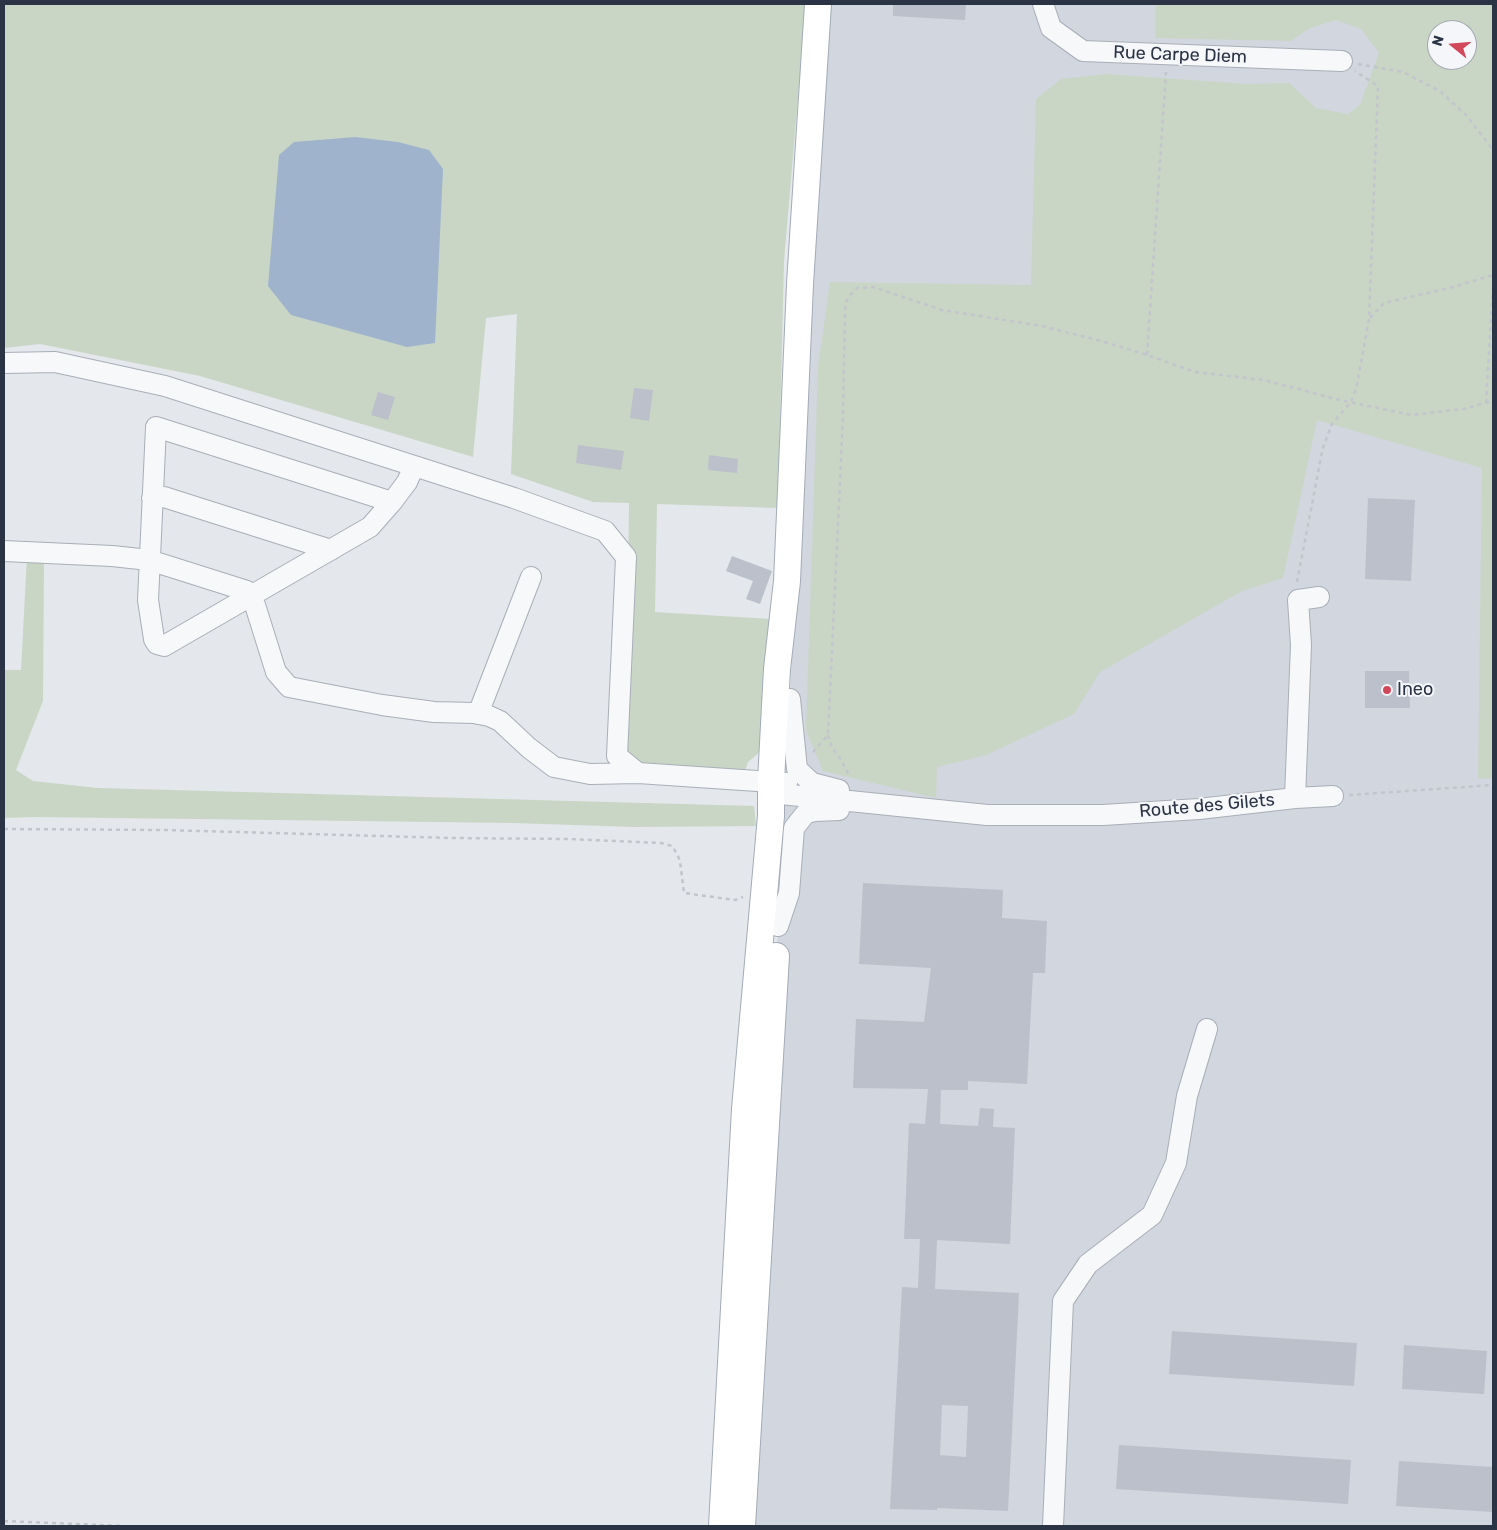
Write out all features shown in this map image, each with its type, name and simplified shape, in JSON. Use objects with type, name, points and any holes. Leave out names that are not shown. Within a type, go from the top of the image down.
[{"type":"main road","points":[[742,1526],[778,926],[782,782],[790,699],[788,581],[800,284],[818,4]]},
{"type":"main road","points":[[722,1526],[745,1109],[772,816],[782,782],[777,669],[788,581]]},
{"type":"street","name":"Rue Carpe Diem","points":[[1043,4],[1051,28],[1084,51],[1342,62]]},
{"type":"street","points":[[4,363],[55,362],[165,386],[514,498],[606,531],[626,557],[617,756],[638,773]]},
{"type":"street","points":[[392,502],[156,427],[148,600],[154,639],[157,644],[164,646],[370,527],[392,502],[407,482],[414,466]]},
{"type":"street","points":[[152,498],[164,497],[332,550]]},
{"type":"street","points":[[4,551],[112,556],[149,560],[247,591],[255,605],[276,672],[289,687],[391,706],[434,712],[489,716],[500,721],[528,748],[554,767],[590,774],[638,773],[782,782]]},
{"type":"street","points":[[478,714],[531,577]]},
{"type":"street","points":[[1295,798],[1301,645],[1298,600],[1319,597]]},
{"type":"street","name":"Route des Gilets","points":[[782,782],[797,769],[812,783],[921,809]]},
{"type":"street","name":"Route des Gilets","points":[[782,782],[921,809],[987,815],[1103,814],[1199,809],[1295,798],[1333,796]]},
{"type":"street","name":"Route des Gilets","points":[[778,926],[789,893],[794,828],[806,813],[815,811],[921,809]]},
{"type":"street","points":[[1053,1526],[1063,1301],[1088,1264],[1152,1215],[1176,1163],[1186,1096],[1207,1029]]},
{"type":"path","points":[[1147,355],[1167,55]]},
{"type":"path","points":[[1342,62],[1403,72],[1440,91],[1467,116],[1493,150]]},
{"type":"path","points":[[1298,600],[1296,581],[1323,447],[1332,424],[1350,402],[1356,390],[1369,319],[1378,86],[1342,62]]},
{"type":"path","points":[[1369,319],[1384,302],[1453,287],[1493,275]]},
{"type":"path","points":[[1486,403],[1493,283]]},
{"type":"path","points":[[782,782],[828,735],[843,417],[845,310],[846,302],[857,288],[873,286],[942,310],[1042,326],[1147,355],[1195,372],[1264,380],[1411,415],[1463,409],[1493,401]]},
{"type":"path","points":[[1333,796],[1493,785]]},
{"type":"path","points":[[4,829],[164,830],[452,838],[569,839],[661,843],[672,846],[677,854],[680,861],[684,894],[734,900],[744,896]]},
{"type":"path","points":[[4,1522],[123,1526]]},
{"type":"shaded area","points":[[819,4],[1493,4],[1493,1526],[742,1526],[786,794]]},
{"type":"green space","points":[[4,4],[806,4],[784,261],[778,508],[657,504],[655,612],[771,619],[760,752],[748,762],[745,771],[646,765],[626,753],[629,503],[593,502],[511,474],[517,314],[486,318],[473,457],[200,376],[40,344],[4,348]]},
{"type":"green space","points":[[1156,4],[1493,4],[1493,778],[1478,779],[1482,468],[1317,420],[1283,578],[1242,591],[1100,672],[1074,714],[986,755],[937,767],[936,798],[823,771],[806,730],[818,367],[830,282],[1031,285],[1036,99],[1061,79],[1106,74],[1247,84],[1289,83],[1316,108],[1348,114],[1360,105],[1379,53],[1361,29],[1336,20],[1310,28],[1291,41],[1155,38]]},
{"type":"green space","points":[[27,556],[44,558],[43,701],[16,770],[33,781],[98,788],[754,806],[756,826],[635,827],[513,823],[4,818],[4,670],[21,670]]},
{"type":"water","points":[[355,137],[398,142],[429,150],[443,169],[435,343],[407,347],[291,315],[268,286],[279,155],[294,142]]},
{"type":"building","points":[[893,4],[966,4],[965,20],[893,16]]},
{"type":"building","points":[[634,388],[653,390],[649,421],[630,418]]},
{"type":"building","points":[[378,392],[395,397],[388,420],[371,415]]},
{"type":"building","points":[[578,445],[624,451],[621,470],[576,463]]},
{"type":"building","points":[[709,455],[738,459],[737,473],[708,470]]},
{"type":"building","points":[[1368,498],[1415,500],[1411,581],[1365,579]]},
{"type":"building","points":[[732,556],[772,571],[760,604],[746,599],[753,581],[726,571]]},
{"type":"building","name":"Ineo","points":[[1365,671],[1409,671],[1410,708],[1365,708]]},
{"type":"building","points":[[863,883],[1003,890],[1002,918],[1047,921],[1045,973],[1033,973],[1027,1084],[968,1081],[968,1090],[941,1090],[940,1124],[978,1126],[980,1108],[994,1109],[993,1127],[1015,1128],[1010,1244],[937,1240],[935,1289],[1019,1293],[1008,1511],[937,1508],[937,1510],[890,1509],[902,1287],[918,1288],[920,1239],[904,1239],[909,1123],[925,1124],[928,1089],[853,1088],[856,1019],[924,1022],[931,968],[859,964]],"holes":[[[942,1405],[968,1406],[966,1457],[940,1455]]]},
{"type":"building","points":[[1172,1331],[1357,1343],[1354,1386],[1169,1374]]},
{"type":"building","points":[[1404,1345],[1487,1351],[1484,1394],[1402,1389]]},
{"type":"building","points":[[1119,1445],[1351,1460],[1348,1504],[1116,1489]]},
{"type":"building","points":[[1399,1461],[1493,1467],[1493,1512],[1396,1506]]},
{"type":"place","name":"Ineo","points":[[1387,690]]}]
